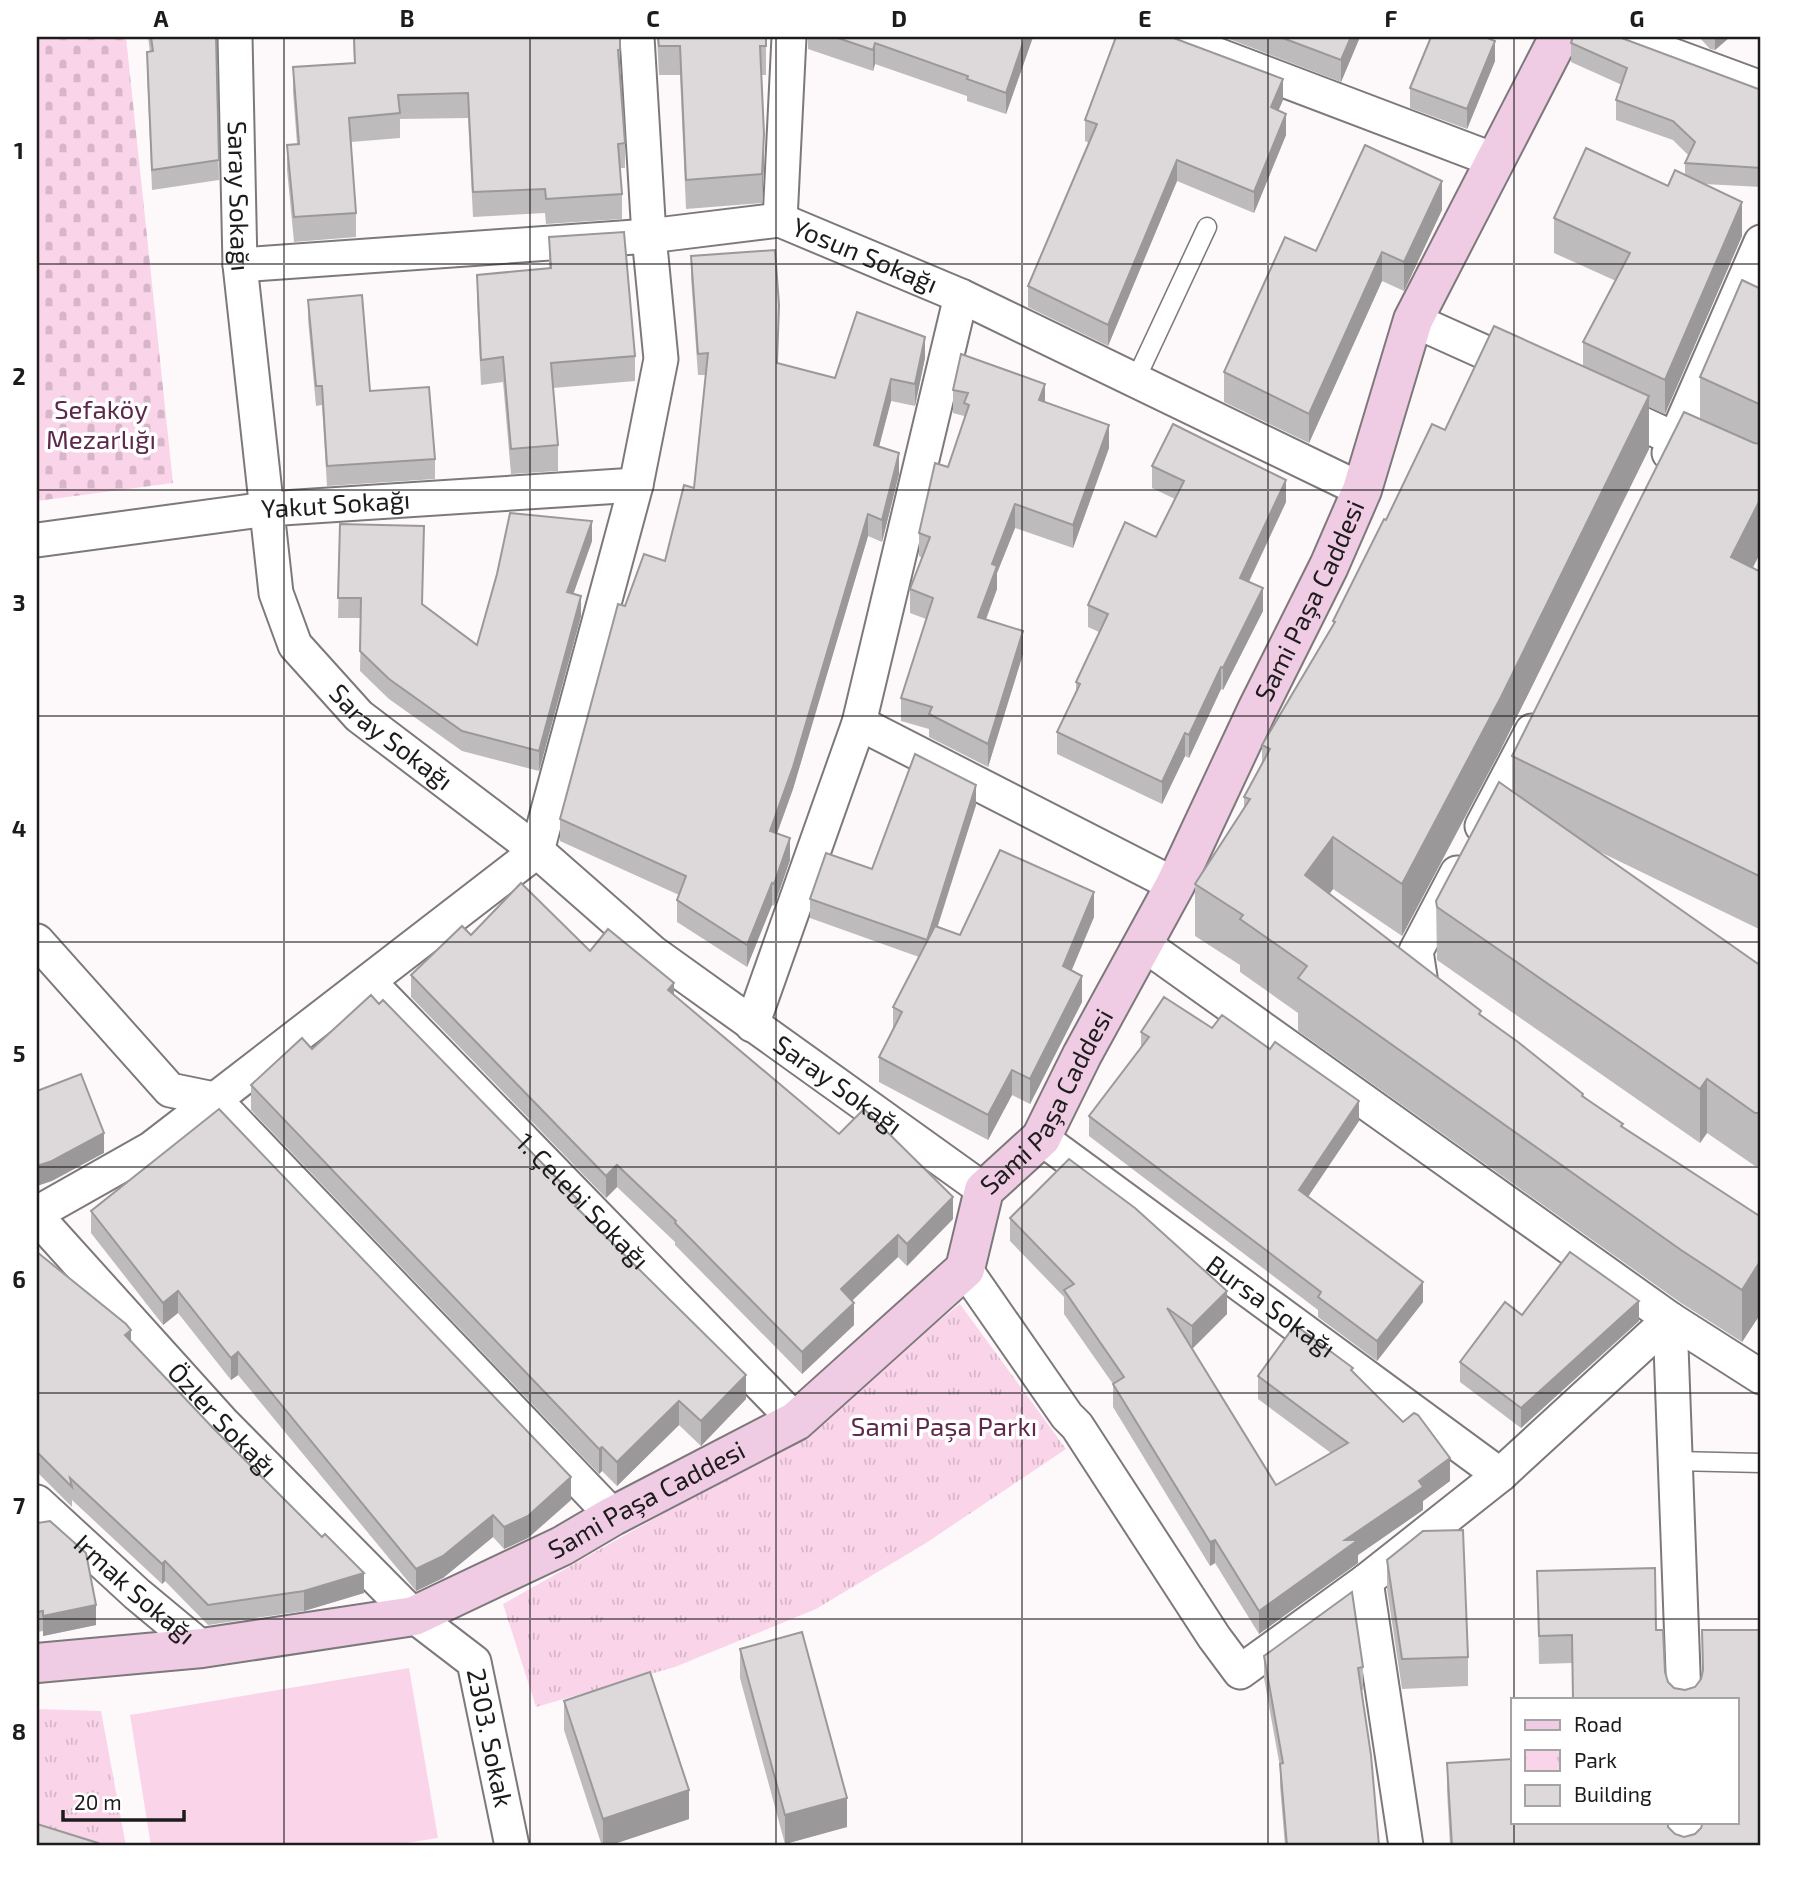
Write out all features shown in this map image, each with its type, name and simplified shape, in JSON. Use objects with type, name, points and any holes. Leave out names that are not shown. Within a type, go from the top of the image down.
[{"type":"street","name":"Saray Sokağı","points":[[235,37],[240,265],[276,593],[295,645],[359,716],[537,851],[652,951],[984,1190]]},
{"type":"street","points":[[37,1215],[152,1148],[537,851],[636,485],[661,359],[649,236],[637,37]]},
{"type":"street","points":[[779,220],[789,37]]},
{"type":"street","points":[[1170,37],[1494,160]]},
{"type":"street","name":"Sami Paşa Caddesi","points":[[37,1663],[202,1648],[414,1616],[562,1546],[613,1516],[796,1421],[965,1269],[984,1190],[1041,1138],[1082,1055],[1175,885],[1329,566],[1362,490],[1413,320],[1559,37]]},
{"type":"street","points":[[1623,37],[1761,88]]},
{"type":"street","name":"Yosun Sokağı","points":[[240,265],[649,236],[779,220],[961,296],[1362,490]]},
{"type":"street","points":[[1658,475],[1761,242]]},
{"type":"street","points":[[752,1025],[859,723],[961,296]]},
{"type":"street","points":[[1413,320],[1761,479]]},
{"type":"street","name":"Yakut Sokağı","points":[[37,540],[267,509],[636,485]]},
{"type":"street","points":[[1456,1014],[1422,990],[1416,951],[1542,709]]},
{"type":"street","points":[[859,723],[1175,885]]},
{"type":"street","points":[[37,941],[170,1090],[214,1099],[613,1516]]},
{"type":"street","points":[[1142,943],[1670,1319],[1761,1377]]},
{"type":"street","name":"1. Çelebi Sokağı","points":[[369,982],[796,1421]]},
{"type":"street","name":"Bursa Sokağı","points":[[1041,1138],[1500,1475]]},
{"type":"street","name":"Özler Sokağı","points":[[37,1215],[222,1422],[414,1616]]},
{"type":"street","points":[[965,1269],[1067,1416],[1077,1426],[1214,1637],[1240,1672],[1366,1581],[1500,1475],[1670,1319]]},
{"type":"street","points":[[1670,1319],[1684,1698]]},
{"type":"street","name":"Irmak Sokağı","points":[[37,1502],[137,1594],[202,1648]]},
{"type":"street","points":[[1366,1581],[1406,1846]]},
{"type":"street","name":"2303. Sokak","points":[[414,1616],[474,1662],[512,1846]]},
{"type":"street","points":[[1685,1824],[1685,1846]]},
{"type":"lane","points":[[1133,379],[1142,366],[1207,226]]},
{"type":"lane","points":[[1675,1461],[1761,1463]]},
{"type":"green space","name":"Sefaköy Mezarlığı","points":[[37,37],[126,37],[173,483],[37,501]]},
{"type":"green space","name":"Sami Paşa Parkı","points":[[960,1304],[1066,1449],[926,1543],[816,1609],[675,1667],[536,1707],[503,1604],[781,1447]]},
{"type":"green space","points":[[409,1668],[438,1838],[387,1846],[151,1846],[130,1715]]},
{"type":"green space","points":[[37,1709],[101,1711],[126,1846],[37,1846]]},
{"type":"building","points":[[151,37],[216,37],[219,160],[152,170],[147,52],[153,51]]},
{"type":"building","points":[[354,37],[620,37],[618,50],[625,143],[618,144],[622,194],[546,199],[545,189],[473,192],[468,93],[398,95],[400,113],[349,118],[356,213],[294,217],[287,145],[299,144],[293,67],[355,63]]},
{"type":"building","points":[[658,37],[766,37],[766,46],[760,46],[764,134],[762,174],[686,180],[680,46],[659,46]]},
{"type":"building","points":[[835,37],[1025,37],[1006,93],[967,79],[968,76],[875,43],[873,50]]},
{"type":"building","points":[[1116,37],[1171,37],[1283,79],[1271,107],[1286,114],[1254,192],[1177,160],[1108,325],[1028,286],[1097,124],[1085,120]]},
{"type":"building","points":[[1280,37],[1351,37],[1341,60]]},
{"type":"building","points":[[1431,37],[1485,37],[1495,41],[1467,109],[1410,88]]},
{"type":"building","points":[[1573,37],[1619,37],[1761,90],[1761,168],[1685,163],[1695,142],[1673,121],[1616,100],[1627,68],[1571,43]]},
{"type":"building","points":[[1365,145],[1442,181],[1404,262],[1382,252],[1309,414],[1224,372],[1285,237],[1316,251]]},
{"type":"building","points":[[1586,148],[1668,186],[1675,170],[1742,202],[1665,380],[1583,342],[1630,253],[1554,218]]},
{"type":"building","points":[[624,232],[635,356],[551,363],[558,445],[511,449],[503,357],[481,360],[477,275],[551,268],[549,237]]},
{"type":"building","points":[[775,250],[779,305],[777,363],[835,378],[857,312],[925,337],[915,384],[891,379],[874,445],[899,453],[882,520],[868,514],[793,767],[770,831],[790,838],[774,884],[772,883],[747,945],[677,900],[686,876],[560,819],[618,604],[625,606],[644,554],[665,561],[684,485],[694,488],[708,353],[698,354],[691,256]]},
{"type":"building","points":[[1742,280],[1761,289],[1761,405],[1700,377]]},
{"type":"building","points":[[362,295],[370,391],[429,387],[435,459],[327,466],[322,386],[316,386],[308,300]]},
{"type":"building","points":[[1494,326],[1649,396],[1501,697],[1402,884],[1333,837],[1305,875],[1481,1011],[1479,1014],[1518,1042],[1583,1094],[1582,1096],[1623,1124],[1621,1126],[1761,1217],[1761,1260],[1742,1290],[1681,1250],[1298,978],[1307,966],[1240,919],[1243,915],[1195,884],[1250,799],[1244,797],[1270,749],[1262,745],[1335,622],[1333,621],[1432,424],[1445,430]]},
{"type":"building","points":[[961,354],[1045,384],[1039,400],[1109,425],[1073,525],[1015,504],[992,564],[997,566],[978,617],[1023,631],[988,744],[929,714],[932,707],[901,698],[933,598],[910,589],[930,537],[919,533],[935,463],[948,467],[969,405],[964,403],[968,393],[953,390]]},
{"type":"building","points":[[1684,412],[1761,444],[1761,498],[1731,557],[1761,572],[1761,877],[1512,756]]},
{"type":"building","points":[[1173,424],[1286,480],[1240,578],[1263,588],[1189,735],[1185,733],[1162,782],[1057,732],[1080,684],[1076,682],[1108,614],[1088,605],[1125,522],[1156,537],[1184,481],[1152,466]]},
{"type":"building","points":[[510,513],[592,521],[567,592],[581,596],[539,751],[462,731],[389,679],[360,651],[361,598],[338,598],[340,524],[424,526],[422,604],[477,645],[497,574]]},
{"type":"building","points":[[915,754],[976,785],[927,940],[810,899],[826,853],[872,869]]},
{"type":"building","points":[[1499,782],[1761,966],[1761,1113],[1755,1113],[1707,1079],[1700,1089],[1437,907],[1436,901]]},
{"type":"building","points":[[1000,850],[1094,892],[1063,966],[1082,976],[1030,1079],[1012,1070],[988,1115],[879,1057],[902,1012],[893,1007],[935,926],[960,935]]},
{"type":"building","points":[[521,883],[590,951],[608,929],[674,983],[668,990],[839,1134],[864,1109],[953,1197],[907,1244],[898,1235],[841,1289],[854,1303],[802,1352],[675,1223],[676,1221],[617,1165],[606,1176],[411,975],[462,926],[471,935]]},
{"type":"building","points":[[371,995],[379,1004],[383,1000],[580,1202],[575,1206],[746,1375],[701,1421],[679,1401],[617,1462],[602,1447],[599,1449],[251,1085],[302,1038],[312,1049]]},
{"type":"building","points":[[1164,997],[1212,1028],[1222,1015],[1270,1049],[1275,1042],[1359,1101],[1299,1190],[1423,1282],[1377,1341],[1318,1297],[1321,1292],[1089,1116],[1149,1037],[1141,1032]]},
{"type":"building","points":[[81,1074],[104,1133],[52,1161],[37,1166],[37,1091]]},
{"type":"building","points":[[219,1109],[571,1477],[528,1516],[504,1527],[493,1515],[443,1556],[416,1569],[238,1352],[231,1358],[178,1291],[163,1303],[91,1211]]},
{"type":"building","points":[[1069,1159],[1135,1208],[1227,1291],[1192,1326],[1167,1308],[1276,1485],[1348,1443],[1258,1376],[1295,1325],[1353,1368],[1351,1370],[1403,1422],[1414,1413],[1418,1415],[1450,1458],[1419,1481],[1423,1487],[1345,1540],[1358,1540],[1259,1611],[1215,1540],[1210,1542],[1113,1384],[1124,1377],[1064,1290],[1074,1284],[1010,1218]]},
{"type":"building","points":[[37,1252],[126,1324],[131,1330],[125,1335],[213,1428],[322,1537],[325,1534],[364,1573],[304,1591],[208,1605],[165,1561],[162,1564],[70,1478],[72,1487],[37,1452]]},
{"type":"building","points":[[1570,1252],[1639,1301],[1521,1408],[1460,1362],[1505,1302],[1522,1315]]},
{"type":"building","points":[[50,1521],[86,1553],[96,1605],[43,1616],[43,1611],[37,1612],[37,1523]]},
{"type":"building","points":[[1463,1530],[1468,1657],[1402,1659],[1387,1560],[1423,1531]]},
{"type":"building","points":[[1655,1568],[1656,1630],[1663,1630],[1665,1672],[1668,1682],[1674,1688],[1685,1690],[1695,1687],[1701,1679],[1702,1630],[1761,1630],[1761,1846],[1452,1846],[1447,1763],[1511,1759],[1511,1824],[1668,1824],[1675,1834],[1684,1837],[1695,1834],[1702,1824],[1738,1824],[1738,1698],[1573,1698],[1572,1635],[1539,1636],[1537,1571]]},
{"type":"building","points":[[1352,1592],[1363,1667],[1358,1668],[1371,1755],[1379,1846],[1287,1846],[1280,1764],[1283,1763],[1264,1656]]},
{"type":"building","points":[[802,1632],[847,1798],[785,1815],[740,1649]]},
{"type":"building","points":[[650,1672],[689,1790],[603,1819],[564,1701]]},
{"type":"building","points":[[37,1824],[98,1843],[97,1846],[37,1846]]}]
